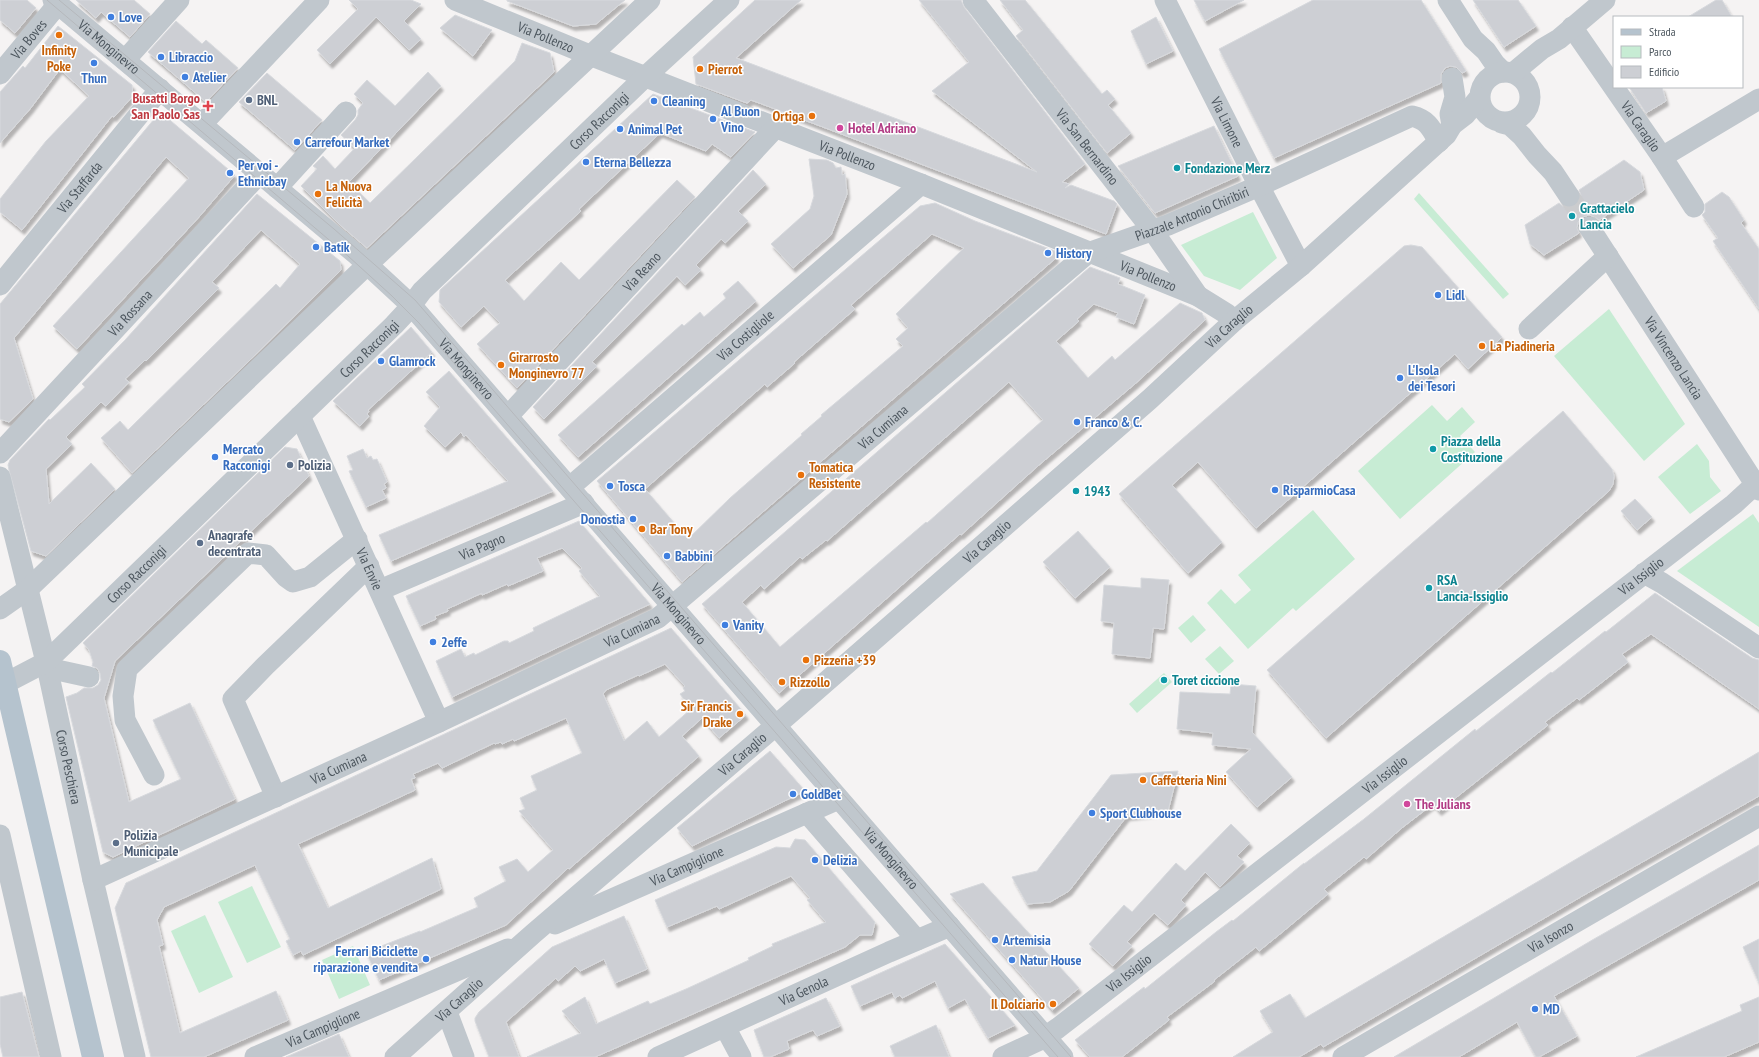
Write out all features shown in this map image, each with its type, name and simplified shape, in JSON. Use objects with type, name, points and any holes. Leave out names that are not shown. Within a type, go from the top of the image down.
[{"type":"main road","points":[[0,661],[3,685],[94,1057]]},
{"type":"street","points":[[125,60],[179,0]]},
{"type":"street","points":[[202,124],[319,0]]},
{"type":"street","points":[[0,609],[27,590],[367,265],[592,56],[650,0]]},
{"type":"street","name":"Corso Racconigi","points":[[3,685],[46,662],[394,324],[422,291],[646,76],[729,0]]},
{"type":"street","name":"Via San Bernardino","points":[[973,0],[1154,231],[1198,296]]},
{"type":"street","name":"Via Limone","points":[[1165,0],[1301,266]]},
{"type":"street","points":[[1448,0],[1473,39],[1483,68],[1498,83]]},
{"type":"street","name":"Via Caraglio","points":[[395,1057],[529,938],[1141,407],[1234,322],[1301,266],[1446,134],[1498,83],[1542,49],[1566,33],[1605,0]]},
{"type":"street","name":"Via Monginevro","points":[[55,2],[260,173],[411,305],[1063,1057]]},
{"type":"street","name":"Via Boves","points":[[0,74],[55,2]]},
{"type":"street","name":"Via Pollenzo","points":[[467,2],[592,56],[921,184],[1088,253],[1198,296],[1227,314],[1234,322]]},
{"type":"street","name":"Via Caraglio","points":[[1566,33],[1662,157],[1694,207]]},
{"type":"street","points":[[1446,134],[1455,97],[1452,78],[1458,85],[1498,83],[1530,94],[1528,109],[1529,117],[1535,132],[1544,146],[1553,172]]},
{"type":"street","points":[[1498,83],[1484,111],[1499,122],[1510,125],[1553,172],[1569,196]]},
{"type":"street","name":"Via Staffarda","points":[[0,285],[160,90]]},
{"type":"street","points":[[1662,157],[1759,99]]},
{"type":"street","points":[[1499,122],[1517,120],[1528,109]]},
{"type":"street","points":[[277,188],[346,112]]},
{"type":"street","name":"Piazzale Antonio Chiribiri","points":[[1088,253],[1154,231],[1259,186],[1412,116],[1422,119],[1431,127],[1446,134]]},
{"type":"street","name":"Via Caraglio","points":[[1446,134],[1458,134],[1472,126],[1499,122]]},
{"type":"street","name":"Via Reano","points":[[508,416],[776,127]]},
{"type":"street","name":"Via Rossana","points":[[0,453],[260,173]]},
{"type":"street","name":"Via Costigliole","points":[[570,488],[921,184]]},
{"type":"street","name":"Via Vincenzo Lancia","points":[[1589,227],[1758,485]]},
{"type":"street","name":"Via Cumiana","points":[[93,880],[440,722],[658,618],[1088,253]]},
{"type":"street","points":[[1529,329],[1608,256]]},
{"type":"street","name":"Via Envie","points":[[300,416],[440,722]]},
{"type":"street","name":"Corso Peschiera","points":[[0,477],[46,662],[93,880],[135,1057]]},
{"type":"street","name":"Via Issiglio","points":[[1003,1057],[1046,1037],[1758,485]]},
{"type":"street","name":"Via Pagno","points":[[380,590],[584,503]]},
{"type":"street","points":[[154,775],[125,720],[123,696],[127,669],[248,553],[266,555],[286,577],[293,582],[310,577],[357,539]]},
{"type":"street","points":[[276,797],[233,699],[265,666],[369,566]]},
{"type":"street","points":[[1644,573],[1662,583],[1759,648]]},
{"type":"street","points":[[46,662],[57,670],[89,677]]},
{"type":"street","name":"Via Campiglione","points":[[529,938],[839,799]]},
{"type":"street","points":[[807,813],[917,940]]},
{"type":"street","name":"Via Isonzo","points":[[1343,1057],[1759,816]]},
{"type":"street","points":[[0,836],[7,895],[51,1057]]},
{"type":"street","name":"Via Genola","points":[[658,1057],[950,926]]},
{"type":"street","name":"Via Caraglio","points":[[392,998],[529,938]]},
{"type":"street","name":"Via Campiglione","points":[[255,1057],[392,998]]},
{"type":"street","points":[[446,1012],[464,1057]]},
{"type":"street","points":[[725,1027],[740,1057]]},
{"type":"green space","points":[[1419,193],[1509,294],[1503,299],[1414,199]]},
{"type":"green space","points":[[1253,212],[1277,258],[1240,290],[1204,276],[1181,245]]},
{"type":"green space","points":[[1609,309],[1685,424],[1644,461],[1554,356]]},
{"type":"green space","points":[[1432,405],[1447,421],[1462,407],[1475,422],[1460,436],[1475,452],[1400,519],[1358,471]]},
{"type":"green space","points":[[1697,444],[1709,461],[1710,477],[1721,491],[1690,514],[1658,477]]},
{"type":"green space","points":[[1313,510],[1355,559],[1296,611],[1293,608],[1248,649],[1207,603],[1221,589],[1235,604],[1251,590],[1238,575]]},
{"type":"green space","points":[[1753,514],[1759,523],[1759,627],[1677,571]]},
{"type":"green space","points":[[1193,615],[1206,630],[1191,643],[1178,628]]},
{"type":"green space","points":[[1220,646],[1234,661],[1219,674],[1205,659]]},
{"type":"green space","points":[[1164,673],[1172,682],[1137,713],[1129,704]]},
{"type":"green space","points":[[252,886],[281,947],[247,963],[218,902]]},
{"type":"green space","points":[[205,915],[233,977],[199,993],[171,931]]},
{"type":"green space","points":[[353,946],[370,985],[339,999],[322,960]]},
{"type":"building","points":[[0,0],[27,0],[36,8],[15,33],[0,20]]},
{"type":"building","points":[[76,0],[134,0],[150,14],[130,37],[101,12],[96,18]]},
{"type":"building","points":[[349,0],[411,0],[421,4],[404,21],[421,39],[409,50],[376,17],[330,64],[317,50],[358,9]]},
{"type":"building","points":[[507,0],[625,0],[596,24],[573,26]]},
{"type":"building","points":[[755,0],[801,0],[736,58],[1037,172],[932,91],[969,62],[919,0],[961,0],[964,7],[1085,164],[1062,182],[1069,184],[1065,188],[1071,185],[1114,201],[1117,204],[1106,234],[762,104],[751,100],[747,103],[696,84],[693,57]]},
{"type":"building","points":[[1000,0],[1025,0],[1102,94],[1107,90],[1115,99],[1108,105],[1131,133],[1107,153],[1016,36],[1023,30]]},
{"type":"building","points":[[1194,0],[1244,0],[1205,21]]},
{"type":"building","points":[[1313,0],[1421,0],[1466,71],[1462,73],[1456,67],[1450,66],[1445,68],[1441,74],[1441,83],[1274,158],[1219,49]]},
{"type":"building","points":[[1473,0],[1518,0],[1536,26],[1504,47]]},
{"type":"building","points":[[1716,0],[1722,0],[1731,16],[1690,16]]},
{"type":"building","points":[[455,15],[492,30],[473,56],[440,28]]},
{"type":"building","points":[[1156,17],[1173,51],[1146,64],[1131,31]]},
{"type":"building","points":[[176,21],[202,44],[206,40],[238,68],[206,102],[148,52]]},
{"type":"building","points":[[58,26],[132,85],[133,96],[114,117],[112,116],[22,230],[0,212],[0,199],[46,141],[89,96],[60,69],[30,109],[0,143],[0,92],[23,66],[25,68]]},
{"type":"building","points":[[522,43],[550,53],[554,72],[367,248],[339,224],[301,186],[317,169],[313,166],[323,156],[335,169],[355,148],[341,135],[358,115],[358,110],[363,103],[354,94],[367,80],[395,106],[428,72],[441,86],[349,182],[370,203],[515,61]]},
{"type":"building","points":[[267,73],[322,120],[295,150],[239,102]]},
{"type":"building","points":[[1630,88],[1662,88],[1666,101],[1646,113]]},
{"type":"building","points":[[653,94],[755,132],[731,157],[712,144],[706,151],[660,133],[579,209],[581,211],[505,280],[524,301],[561,262],[579,280],[677,180],[695,197],[517,388],[477,344],[500,323],[484,306],[461,327],[439,302],[440,290]]},
{"type":"building","points":[[165,116],[235,175],[199,217],[77,349],[53,326],[189,178],[166,157],[14,338],[33,399],[9,422],[0,419],[0,304],[155,118]]},
{"type":"building","name":"Fondazione Merz","points":[[1214,126],[1238,176],[1155,213],[1118,166]]},
{"type":"building","points":[[809,159],[827,160],[833,163],[836,168],[841,167],[842,175],[845,174],[847,194],[831,235],[793,268],[771,244],[810,209],[814,196]]},
{"type":"building","name":"Grattacielo Lancia","points":[[1624,160],[1640,172],[1644,190],[1599,220],[1589,215],[1583,217],[1578,222],[1577,228],[1579,233],[1544,255],[1530,244],[1525,225],[1559,203],[1564,207],[1569,208],[1575,206],[1580,201],[1581,195],[1579,190]]},
{"type":"building","points":[[753,170],[766,184],[738,211],[748,221],[725,243],[721,239],[696,265],[701,270],[685,285],[677,276],[592,362],[597,366],[544,419],[533,407]]},
{"type":"building","points":[[1722,192],[1729,197],[1744,220],[1741,223],[1759,249],[1759,309],[1713,241],[1718,238],[1702,215],[1705,212],[1705,204]]},
{"type":"building","points":[[257,194],[340,261],[341,270],[132,473],[101,438],[120,421],[128,430],[276,284],[280,288],[300,264],[261,230],[212,282],[219,288],[146,361],[145,360],[125,379],[129,382],[106,406],[101,402],[66,437],[72,444],[46,469],[49,504],[91,463],[115,489],[46,556],[31,551],[9,470],[8,465],[10,460],[49,419],[50,420],[85,387],[82,384],[125,340]]},
{"type":"building","points":[[935,203],[975,221],[1055,251],[1056,258],[682,582],[597,481],[920,206]],"holes":[[[932,234],[964,248],[896,314],[908,328],[896,339],[903,346],[821,415],[822,416],[801,434],[802,435],[730,498],[688,539],[645,489],[765,384],[767,387],[795,363],[794,362],[855,309],[851,305]]]},
{"type":"building","points":[[1411,245],[1422,247],[1502,337],[1468,369],[1455,354],[1256,528],[1198,462],[1172,485],[1222,542],[1188,573],[1119,494],[1404,246]]},
{"type":"building","points":[[1090,267],[1120,278],[1118,284],[1145,295],[1134,324],[1116,317],[1118,313],[1094,304],[1077,319],[1079,321],[1056,341],[1088,378],[1112,356],[1115,360],[1180,303],[1202,313],[1205,320],[1136,383],[1039,465],[961,535],[960,534],[779,693],[702,604]],"holes":[[[1009,382],[1043,420],[927,523],[926,522],[780,647],[742,602],[761,585],[764,589],[800,557],[802,559],[826,540],[827,541]]]},
{"type":"building","points":[[738,281],[756,301],[578,457],[558,435],[682,324],[684,326],[700,312],[704,317],[726,298],[723,294]]},
{"type":"building","points":[[411,327],[432,352],[368,410],[369,411],[367,414],[369,416],[360,426],[333,401]]},
{"type":"building","points":[[449,371],[553,491],[391,561],[379,535],[508,481],[466,435],[464,437],[461,432],[445,447],[424,426],[440,407],[426,392]]},
{"type":"building","name":"RSA Lancia-Issiglio","points":[[1563,411],[1612,469],[1614,476],[1613,484],[1609,491],[1326,738],[1267,670]]},
{"type":"building","points":[[285,447],[297,449],[309,476],[115,661],[104,698],[129,802],[181,779],[153,720],[190,703],[235,799],[113,857],[103,852],[66,697],[77,693],[84,688],[93,688],[98,685],[101,680],[100,673],[97,668],[92,666],[93,662],[89,650],[83,643]]},
{"type":"building","points":[[363,449],[367,458],[371,456],[373,460],[377,459],[387,482],[384,484],[386,488],[382,490],[386,498],[366,507],[349,471],[353,470],[347,456]]},
{"type":"building","points":[[1635,499],[1652,517],[1637,530],[1621,511]]},
{"type":"building","points":[[579,521],[650,604],[452,697],[436,661],[461,649],[465,657],[474,653],[475,655],[504,641],[508,641],[509,643],[534,631],[533,628],[600,596],[579,571],[582,568],[562,548],[537,558],[543,571],[508,586],[507,584],[482,595],[482,593],[447,609],[448,611],[435,616],[436,619],[420,626],[406,596]]},
{"type":"building","points":[[1078,531],[1110,567],[1075,598],[1043,562]]},
{"type":"building","points":[[1141,578],[1169,580],[1164,629],[1153,628],[1150,658],[1112,654],[1114,623],[1101,621],[1104,585],[1141,588]]},
{"type":"building","points":[[1655,593],[1752,658],[1759,660],[1759,709],[1651,634],[1622,654],[1628,662],[1579,700],[1577,698],[1545,722],[1548,725],[1439,811],[1433,804],[1403,827],[1366,859],[1364,857],[1324,889],[1328,894],[1280,934],[1259,951],[1256,947],[1214,980],[1215,981],[1167,1017],[1169,1020],[1122,1057],[1090,1057],[1075,1040],[1144,987],[1145,989],[1216,932],[1232,920],[1233,921],[1304,863],[1364,819],[1475,729],[1476,731]]},
{"type":"building","points":[[671,628],[746,715],[719,738],[702,718],[682,736],[699,756],[569,869],[568,868],[506,925],[379,980],[366,952],[420,932],[478,907],[474,898],[506,881],[499,867],[517,859],[528,872],[553,850],[519,811],[525,809],[520,798],[537,790],[531,776],[582,753],[566,718],[514,741],[513,739],[502,744],[501,742],[494,743],[442,768],[438,763],[413,774],[415,778],[411,779],[415,790],[298,844],[328,908],[432,858],[441,889],[303,955],[301,951],[293,955],[286,941],[290,939],[255,865],[164,907],[157,920],[163,945],[159,946],[180,1033],[276,991],[288,1020],[204,1057],[151,1057],[115,908],[126,883]],"holes":[[[665,664],[685,686],[683,688],[685,691],[680,694],[691,709],[659,737],[647,721],[624,741],[603,694],[606,690]]]},
{"type":"building","points":[[1231,684],[1256,686],[1252,732],[1292,777],[1257,807],[1226,772],[1251,749],[1212,745],[1213,733],[1177,729],[1180,692],[1230,694]]},
{"type":"building","points":[[770,751],[805,791],[692,846],[677,828]]},
{"type":"building","points":[[1759,752],[1759,796],[1584,895],[1323,1047],[1321,1044],[1299,1057],[1233,1057],[1273,1032],[1260,1011],[1290,994],[1305,1018]]},
{"type":"building","points":[[1178,771],[1168,811],[1127,816],[1069,891],[1050,902],[1027,904],[1012,877],[1037,871],[1111,775]]},
{"type":"building","points":[[1231,824],[1250,843],[1237,856],[1244,862],[1220,887],[1205,872],[1181,900],[1186,905],[1168,925],[1154,913],[1127,942],[1132,946],[1113,966],[1089,944],[1124,905],[1132,912],[1176,863],[1185,871]]},
{"type":"building","points":[[795,839],[805,840],[875,922],[872,935],[860,935],[845,947],[595,1057],[527,1057],[581,1033],[562,1011],[585,997],[596,1024],[648,1001],[650,1004],[686,989],[749,960],[748,958],[773,946],[772,944],[826,922],[807,900],[810,898],[791,876],[719,909],[717,906],[667,927],[655,900],[776,847],[790,848]]},
{"type":"building","points":[[1759,845],[1759,880],[1554,996],[1577,1036],[1539,1057],[1536,1057],[1517,1022],[1459,1057],[1394,1057],[1594,939]]},
{"type":"building","points":[[983,883],[1079,988],[1052,1010],[950,894]]},
{"type":"building","points":[[624,916],[647,969],[615,983],[604,959],[580,971],[575,966],[558,981],[556,978],[506,1022],[519,1057],[489,1057],[475,1021],[475,1018],[479,1012],[552,947]]},
{"type":"building","points":[[1759,939],[1759,983],[1743,947]]},
{"type":"building","points":[[945,944],[1015,1025],[988,1038],[965,999],[948,1008],[935,981],[902,998],[900,995],[895,998],[892,992],[860,1006],[851,986]]},
{"type":"building","points":[[22,992],[39,1057],[3,1057],[0,1044],[0,997]]},
{"type":"building","points":[[1759,997],[1759,1042],[1724,1057],[1636,1057],[1742,1011],[1740,1005]]},
{"type":"building","points":[[826,998],[840,1026],[817,1036],[813,1030],[787,1041],[789,1049],[770,1057],[764,1057],[754,1030]]},
{"type":"building","points":[[936,1025],[949,1057],[895,1057],[890,1046]]},
{"type":"building","points":[[339,1034],[349,1057],[286,1057]]},
{"type":"tunnel","points":[[1569,196],[1589,227]]},
{"type":"tram line","points":[[47,0],[348,256],[419,323],[1058,1057]]},
{"type":"tram line","points":[[59,0],[334,229],[415,300],[1071,1057]]},
{"type":"place","name":"Love","points":[[111,17]]},
{"type":"place","name":"Infinity Poke","points":[[59,35]]},
{"type":"place","name":"Libraccio","points":[[161,57]]},
{"type":"place","name":"Thun","points":[[94,63]]},
{"type":"place","name":"Pierrot","points":[[700,69]]},
{"type":"place","name":"Atelier","points":[[185,77]]},
{"type":"place","name":"BNL","points":[[249,100]]},
{"type":"place","name":"Cleaning","points":[[654,101]]},
{"type":"place","name":"Busatti Borgo San Paolo Sas","points":[[208,106]]},
{"type":"place","name":"Ortiga","points":[[812,116]]},
{"type":"place","name":"Al Buon Vino","points":[[713,119]]},
{"type":"place","name":"Hotel Adriano","points":[[840,128]]},
{"type":"place","name":"Animal Pet","points":[[620,129]]},
{"type":"place","name":"Carrefour Market","points":[[297,142]]},
{"type":"place","name":"Eterna Bellezza","points":[[586,162]]},
{"type":"place","name":"Fondazione Merz","points":[[1177,168]]},
{"type":"place","name":"Per voi - Ethnicbay","points":[[230,173]]},
{"type":"place","name":"La Nuova Felicità","points":[[318,194]]},
{"type":"place","name":"Grattacielo Lancia","points":[[1572,216]]},
{"type":"place","name":"Batik","points":[[316,247]]},
{"type":"place","name":"History","points":[[1048,253]]},
{"type":"place","name":"Lidl","points":[[1438,295]]},
{"type":"place","name":"La Piadineria","points":[[1482,346]]},
{"type":"place","name":"Glamrock","points":[[381,361]]},
{"type":"place","name":"Girarrosto Monginevro 77","points":[[501,365]]},
{"type":"place","name":"L'Isola dei Tesori","points":[[1400,378]]},
{"type":"place","name":"Franco & C.","points":[[1077,422]]},
{"type":"place","name":"Piazza della Costituzione","points":[[1433,449]]},
{"type":"place","name":"Mercato Racconigi","points":[[215,457]]},
{"type":"place","name":"Polizia","points":[[290,465]]},
{"type":"place","name":"Tomatica Resistente","points":[[801,475]]},
{"type":"place","name":"Tosca","points":[[610,486]]},
{"type":"place","name":"RisparmioCasa","points":[[1275,490]]},
{"type":"place","name":"1943","points":[[1076,491]]},
{"type":"place","name":"Donostia","points":[[633,519]]},
{"type":"place","name":"Bar Tony","points":[[642,529]]},
{"type":"place","name":"Anagrafe decentrata","points":[[200,543]]},
{"type":"place","name":"Babbini","points":[[667,556]]},
{"type":"place","name":"RSA Lancia-Issiglio","points":[[1429,588]]},
{"type":"place","name":"Vanity","points":[[725,625]]},
{"type":"place","name":"2effe","points":[[433,642]]},
{"type":"place","name":"Pizzeria +39","points":[[806,660]]},
{"type":"place","name":"Toret ciccione","points":[[1164,680]]},
{"type":"place","name":"Rizzollo","points":[[782,682]]},
{"type":"place","name":"Sir Francis Drake","points":[[740,714]]},
{"type":"place","name":"Caffetteria Nini","points":[[1143,780]]},
{"type":"place","name":"GoldBet","points":[[793,794]]},
{"type":"place","name":"The Julians","points":[[1407,804]]},
{"type":"place","name":"Sport Clubhouse","points":[[1092,813]]},
{"type":"place","name":"Polizia Municipale","points":[[116,843]]},
{"type":"place","name":"Delizia","points":[[815,860]]},
{"type":"place","name":"Artemisia","points":[[995,940]]},
{"type":"place","name":"Ferrari Biciclette riparazione e vendita","points":[[426,959]]},
{"type":"place","name":"Natur House","points":[[1012,960]]},
{"type":"place","name":"Il Dolciario","points":[[1053,1004]]},
{"type":"place","name":"MD","points":[[1535,1009]]}]
